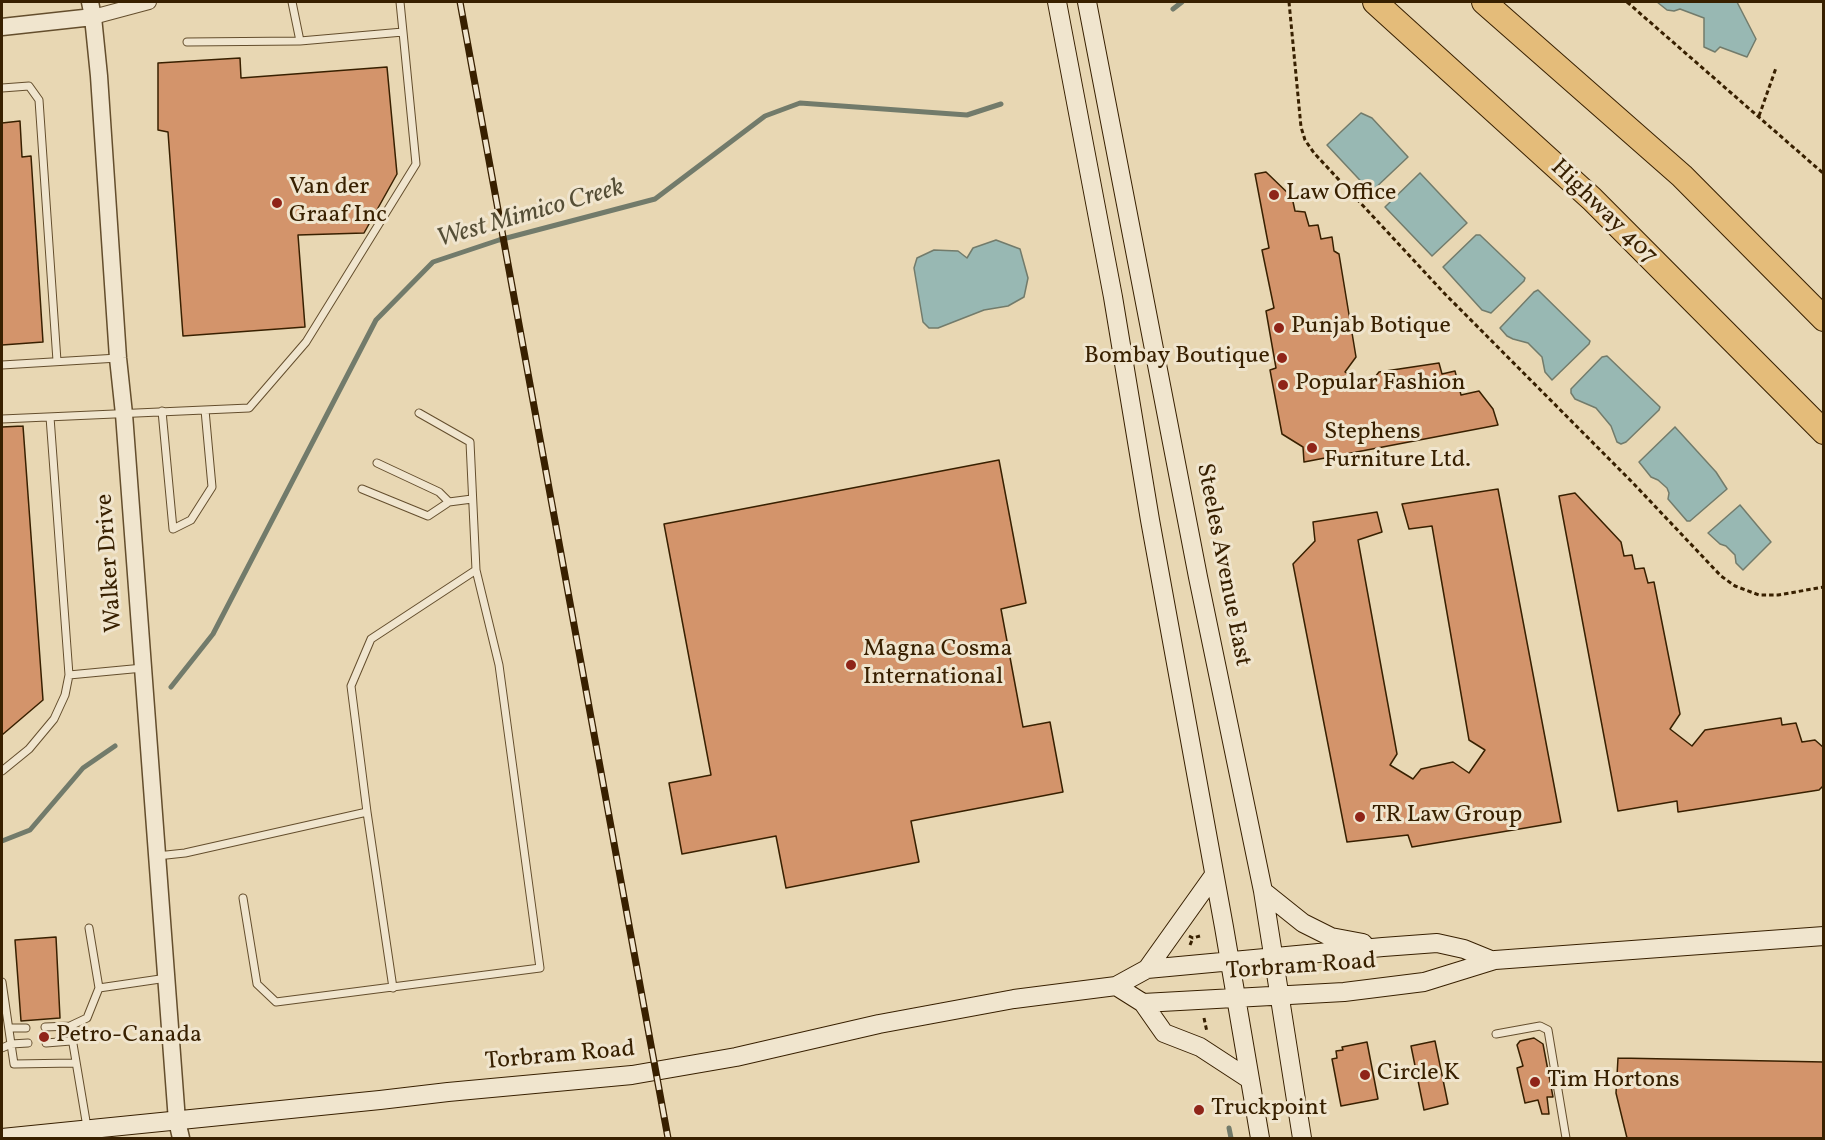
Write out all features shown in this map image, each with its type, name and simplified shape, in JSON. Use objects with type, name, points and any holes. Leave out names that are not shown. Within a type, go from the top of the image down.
[{"type":"highway","name":"Highway 407","points":[[1375,2],[1592,200],[1824,432]]},
{"type":"highway","points":[[1484,2],[1682,176],[1824,319]]},
{"type":"main road","points":[[1057,2],[1113,297],[1150,520],[1260,1138]]},
{"type":"main road","name":"Steeles Avenue East","points":[[1087,2],[1198,577],[1263,891],[1302,1138]]},
{"type":"main road","points":[[1147,969],[1215,875]]},
{"type":"main road","points":[[1263,891],[1303,923],[1331,937],[1383,946]]},
{"type":"main road","name":"Torbram Road","points":[[1143,1003],[1344,992],[1424,982],[1491,960],[1824,936]]},
{"type":"main road","name":"Torbram Road","points":[[2,1138],[87,1130],[179,1130],[448,1092],[632,1075],[736,1058],[879,1024],[1003,1001],[1116,986],[1147,969],[1383,946],[1437,943],[1464,949],[1491,960]]},
{"type":"main road","points":[[1116,986],[1143,1003],[1164,1033],[1200,1047],[1249,1079]]},
{"type":"street","points":[[2,27],[92,9],[149,2]]},
{"type":"street","name":"Walker Drive","points":[[92,9],[179,1130]]},
{"type":"lane","points":[[292,2],[300,41]]},
{"type":"lane","points":[[2,418],[249,408],[306,342],[416,165],[400,2]]},
{"type":"lane","points":[[187,42],[300,41],[403,32]]},
{"type":"lane","points":[[2,88],[29,86],[39,100],[57,361]]},
{"type":"lane","points":[[2,365],[118,358]]},
{"type":"lane","points":[[162,411],[173,529],[191,520],[212,487],[206,410]]},
{"type":"lane","points":[[243,898],[257,984],[276,1002],[540,968],[499,665],[476,570],[470,442],[419,413]]},
{"type":"lane","points":[[2,771],[29,749],[54,719],[65,694],[69,675],[50,417]]},
{"type":"lane","points":[[377,463],[439,492],[448,502]]},
{"type":"lane","points":[[362,489],[428,516],[448,502],[472,499]]},
{"type":"lane","points":[[393,988],[351,686],[371,639],[476,570]]},
{"type":"lane","points":[[69,675],[143,668]]},
{"type":"lane","points":[[157,856],[185,853],[368,812]]},
{"type":"lane","points":[[45,1027],[70,1026],[87,1018],[99,988],[89,928]]},
{"type":"lane","points":[[99,988],[167,978]]},
{"type":"lane","points":[[2,982],[14,1064],[75,1064]]},
{"type":"lane","points":[[70,1026],[87,1130]]},
{"type":"lane","points":[[1496,1034],[1540,1026],[1548,1030],[1566,1138]]},
{"type":"lane","points":[[10,1028],[26,1028]]},
{"type":"lane","points":[[46,1043],[71,1041]]},
{"type":"lane","points":[[2,1048],[11,1044],[28,1043]]},
{"type":"path","points":[[1289,2],[1301,127],[1305,140],[1314,153],[1445,294],[1633,483],[1721,576],[1735,586],[1759,595],[1778,595],[1824,587]]},
{"type":"path","points":[[1627,2],[1824,174]]},
{"type":"path","points":[[1759,116],[1776,68]]},
{"type":"path","points":[[1190,945],[1193,938],[1200,936]]},
{"type":"path","points":[[1204,1018],[1208,1037]]},
{"type":"water","points":[[1657,2],[1737,2],[1756,39],[1747,57],[1720,47],[1715,52],[1704,47],[1704,18],[1680,9],[1667,10]]},
{"type":"water","points":[[1361,113],[1372,118],[1408,157],[1371,192],[1327,145]]},
{"type":"water","points":[[1420,173],[1467,223],[1432,256],[1385,207]]},
{"type":"water","points":[[1476,235],[1480,235],[1525,278],[1491,313],[1482,310],[1443,267]]},
{"type":"water","points":[[996,240],[1020,249],[1028,278],[1024,297],[1008,306],[984,310],[938,328],[929,328],[923,322],[914,268],[917,258],[934,250],[958,251],[967,258],[973,248]]},
{"type":"water","points":[[1538,290],[1590,341],[1552,380],[1545,372],[1542,357],[1528,343],[1507,336],[1500,328]]},
{"type":"water","points":[[1607,356],[1660,407],[1626,442],[1621,444],[1617,442],[1611,426],[1596,408],[1575,399],[1571,393],[1571,389],[1602,357]]},
{"type":"water","points":[[1675,427],[1716,472],[1727,489],[1690,521],[1687,521],[1668,499],[1667,488],[1651,477],[1639,462]]},
{"type":"water","points":[[1740,505],[1771,542],[1743,570],[1736,563],[1735,555],[1708,533]]},
{"type":"building","name":"Van der Graaf Inc","points":[[240,58],[241,78],[387,67],[397,174],[364,233],[298,235],[305,327],[183,336],[168,132],[158,130],[158,63]]},
{"type":"building","points":[[20,121],[22,157],[31,156],[43,342],[2,345],[2,123]]},
{"type":"building","points":[[1266,172],[1292,197],[1295,211],[1305,212],[1309,226],[1318,225],[1321,239],[1332,237],[1334,251],[1339,254],[1356,357],[1345,372],[1367,387],[1379,372],[1439,363],[1442,374],[1455,371],[1461,395],[1479,391],[1493,409],[1498,425],[1304,462],[1303,447],[1282,434],[1270,370],[1276,368],[1266,311],[1274,308],[1262,250],[1269,248],[1255,174]]},
{"type":"building","points":[[23,426],[43,700],[2,735],[2,427]]},
{"type":"building","name":"Magna Cosma International","points":[[999,460],[1026,603],[1001,609],[1023,727],[1050,722],[1063,792],[911,821],[919,862],[786,888],[776,836],[682,854],[669,783],[711,775],[664,524]]},
{"type":"building","points":[[1498,489],[1561,822],[1412,847],[1408,835],[1347,842],[1293,564],[1315,541],[1313,522],[1377,512],[1382,532],[1358,540],[1397,754],[1390,765],[1413,779],[1421,769],[1453,762],[1469,773],[1485,750],[1469,740],[1432,526],[1409,529],[1402,504]]},
{"type":"building","points":[[1575,493],[1621,542],[1624,556],[1632,555],[1635,569],[1644,568],[1648,583],[1654,582],[1680,714],[1670,729],[1692,746],[1705,730],[1781,718],[1782,725],[1796,723],[1802,742],[1815,740],[1824,748],[1824,785],[1819,790],[1678,812],[1677,801],[1618,811],[1559,496]]},
{"type":"building","points":[[56,937],[60,1018],[21,1021],[15,940]]},
{"type":"building","name":"Tim Hortons","points":[[1534,1038],[1543,1044],[1553,1097],[1547,1097],[1549,1114],[1542,1114],[1538,1100],[1525,1103],[1517,1068],[1523,1066],[1517,1045],[1520,1041]]},
{"type":"building","points":[[1435,1041],[1448,1104],[1424,1110],[1411,1046]]},
{"type":"building","points":[[1367,1042],[1378,1099],[1341,1106],[1332,1059],[1337,1058],[1336,1051],[1343,1050],[1342,1047]]},
{"type":"building","points":[[1618,1058],[1824,1062],[1824,1138],[1627,1138],[1616,1093]]},
{"type":"waterway","name":"West Mimico Creek","points":[[1173,9],[1182,2]]},
{"type":"waterway","name":"West Mimico Creek","points":[[171,687],[213,634],[376,320],[433,262],[499,240],[655,199],[765,116],[800,103],[967,115],[1001,104]]},
{"type":"waterway","name":"West Mimico Creek","points":[[2,841],[30,830],[83,768],[115,746]]},
{"type":"waterway","points":[[1229,1128],[1231,1138]]},
{"type":"railway","points":[[460,2],[668,1138]]},
{"type":"place","name":"Law Office","points":[[1274,195]]},
{"type":"place","name":"Van der Graaf Inc","points":[[277,203]]},
{"type":"place","name":"Punjab Botique","points":[[1279,328]]},
{"type":"place","name":"Bombay Boutique","points":[[1282,358]]},
{"type":"place","name":"Popular Fashion","points":[[1283,385]]},
{"type":"place","name":"Stephens Furniture Ltd.","points":[[1312,448]]},
{"type":"place","name":"Magna Cosma International","points":[[851,665]]},
{"type":"place","name":"TR Law Group","points":[[1360,817]]},
{"type":"place","name":"Petro-Canada","points":[[44,1037]]},
{"type":"place","name":"Circle K","points":[[1365,1075]]},
{"type":"place","name":"Tim Hortons","points":[[1535,1082]]},
{"type":"place","name":"Truckpoint","points":[[1199,1110]]}]
